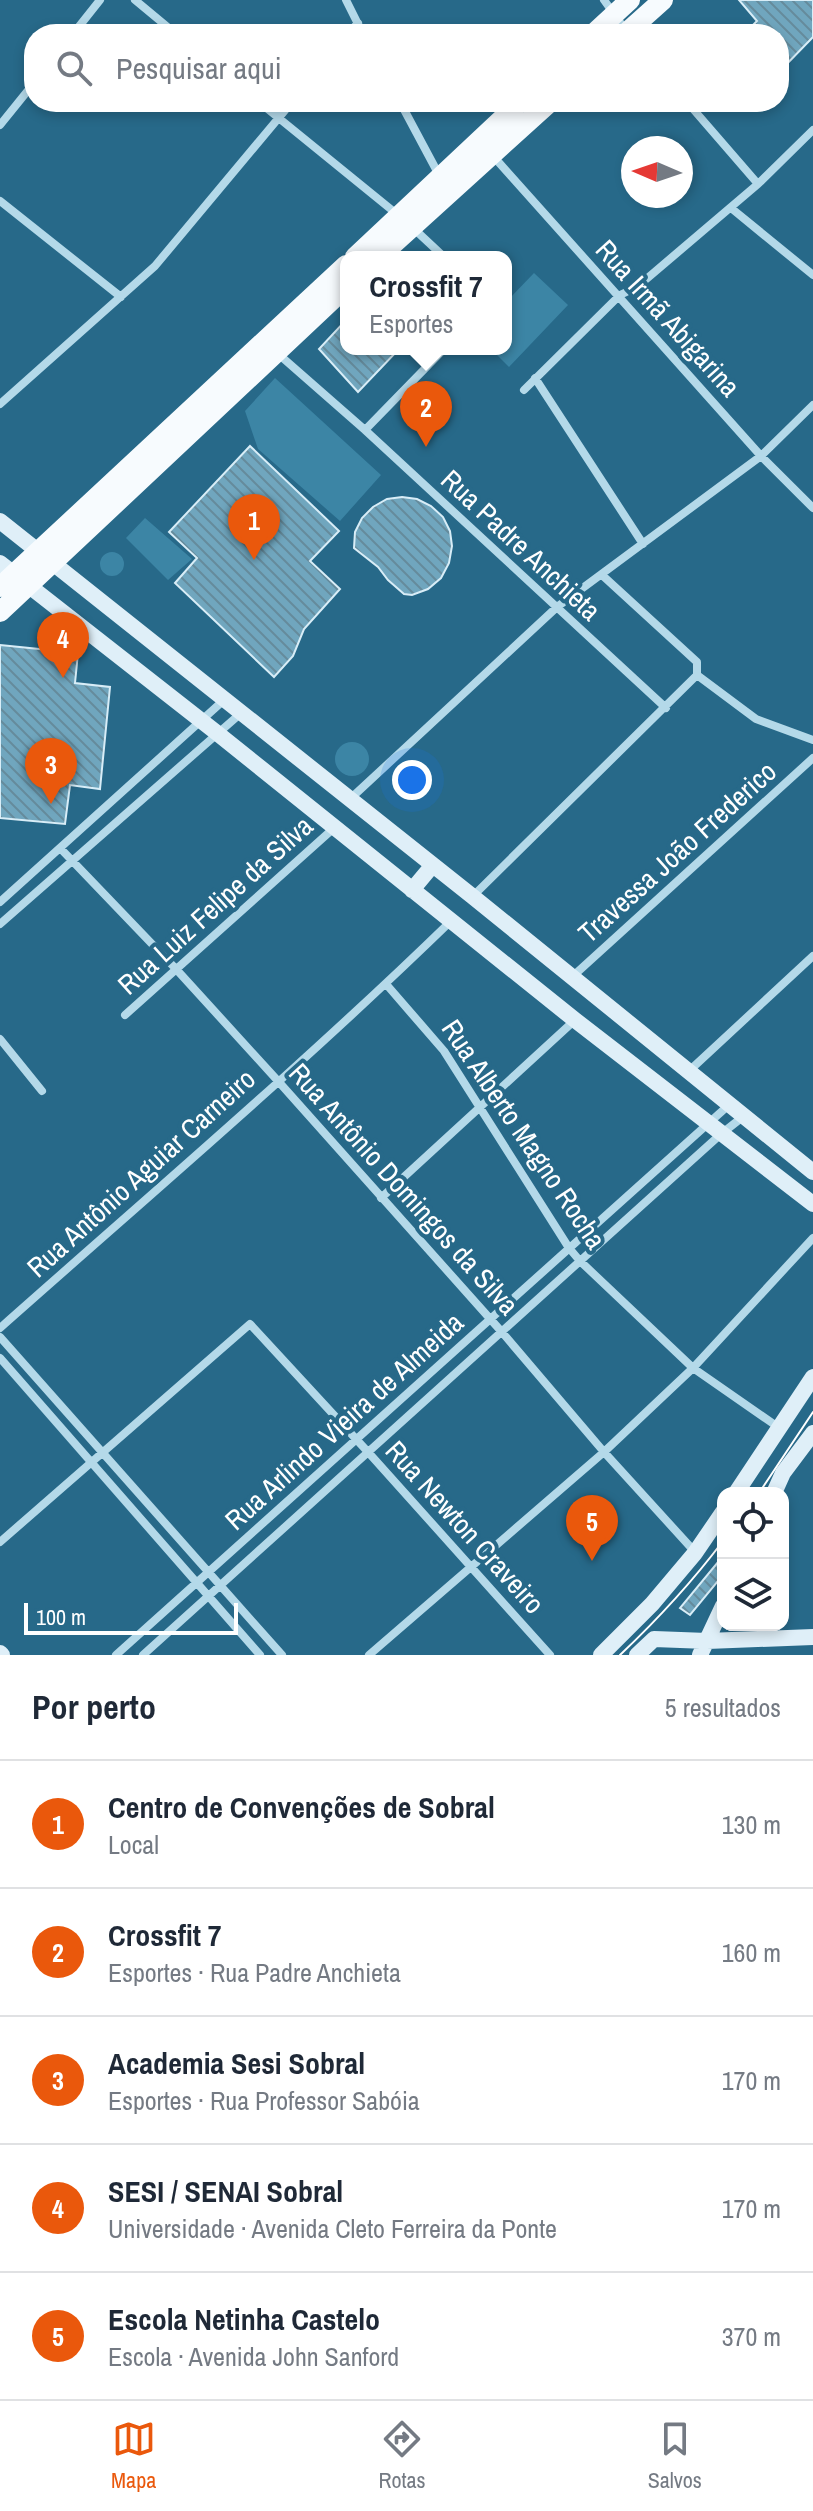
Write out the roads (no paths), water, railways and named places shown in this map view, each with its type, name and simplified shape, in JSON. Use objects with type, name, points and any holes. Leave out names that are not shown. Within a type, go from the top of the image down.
[{"type":"main road","points":[[609,7],[630,0]]},
{"type":"main road","points":[[636,24],[663,0]]},
{"type":"main road","points":[[384,251],[406,222],[446,184],[511,112]]},
{"type":"main road","points":[[446,184],[492,155],[539,112]]},
{"type":"main road","points":[[364,251],[406,222]]},
{"type":"main road","points":[[45,557],[340,271]]},
{"type":"main road","points":[[0,612],[11,578],[45,557],[340,292]]},
{"type":"main road","points":[[0,521],[813,1172]]},
{"type":"main road","points":[[11,578],[203,722],[714,1128],[811,1197]]},
{"type":"main road","points":[[412,890],[432,866]]},
{"type":"main road","points":[[740,1487],[813,1377]]},
{"type":"main road","points":[[777,1487],[783,1473],[813,1433]]},
{"type":"main road","points":[[601,1655],[695,1553],[717,1521]]},
{"type":"main road","points":[[704,1648],[717,1619]]},
{"type":"main road","points":[[634,1622],[654,1639],[704,1648],[813,1637]]},
{"type":"main road","points":[[637,1655],[654,1639]]},
{"type":"street","points":[[81,24],[100,0]]},
{"type":"street","points":[[135,0],[164,24]]},
{"type":"street","points":[[346,0],[358,23]]},
{"type":"street","points":[[609,7],[620,24]]},
{"type":"street","points":[[0,125],[24,95]]},
{"type":"street","points":[[272,112],[437,251]]},
{"type":"street","points":[[0,404],[155,266],[284,112]]},
{"type":"street","points":[[406,112],[446,184]]},
{"type":"street","points":[[696,112],[758,184]]},
{"type":"street","points":[[524,390],[620,295],[637,287],[731,208],[813,130]]},
{"type":"street","name":"Rua Irmã Abigarina","points":[[492,155],[761,456],[813,508]]},
{"type":"street","points":[[0,201],[121,297]]},
{"type":"street","points":[[731,208],[813,275]]},
{"type":"street","name":"Rua Padre Anchieta","points":[[276,351],[666,708]]},
{"type":"street","points":[[365,430],[438,355]]},
{"type":"street","points":[[535,378],[643,544]]},
{"type":"street","points":[[350,799],[557,607],[761,456],[813,405]]},
{"type":"street","points":[[472,896],[697,675],[697,662],[602,575]]},
{"type":"street","points":[[697,675],[756,719],[813,740]]},
{"type":"street","points":[[0,902],[224,700]]},
{"type":"street","points":[[0,924],[240,714]]},
{"type":"street","name":"Travessa João Frederico","points":[[571,978],[813,758]]},
{"type":"street","name":"Rua Luiz Felipe da Silva","points":[[125,1015],[334,828]]},
{"type":"street","name":"Rua Antônio Domingos da Silva","points":[[60,848],[278,1081],[695,1553]]},
{"type":"street","name":"Rua Antônio Aguiar Carneiro","points":[[0,1328],[386,984],[451,921]]},
{"type":"street","points":[[689,1071],[813,956]]},
{"type":"street","name":"Rua Alberto Magno Rocha","points":[[386,984],[430,1033],[481,1106],[580,1261],[693,1368],[778,1427]]},
{"type":"street","points":[[381,1198],[575,1020]]},
{"type":"street","points":[[0,1039],[42,1091]]},
{"type":"street","points":[[714,1128],[730,1104]]},
{"type":"street","points":[[714,1128],[744,1116]]},
{"type":"street","name":"Rua Arlindo Vieira de Almeida","points":[[116,1655],[569,1248],[714,1128]]},
{"type":"street","name":"Rua Arlindo Vieira de Almeida","points":[[146,1653],[580,1261],[714,1128]]},
{"type":"street","points":[[369,1655],[604,1452],[693,1368],[813,1238]]},
{"type":"street","name":"Rua Newton Craveiro","points":[[102,1454],[250,1324],[550,1655]]},
{"type":"street","points":[[0,1337],[282,1655]]},
{"type":"street","points":[[0,1358],[260,1655]]},
{"type":"street","points":[[0,1542],[102,1454]]},
{"type":"street","points":[[287,1502],[298,1515]]},
{"type":"street","points":[[137,1636],[146,1653]]},
{"type":"tram line","points":[[763,1487],[813,1412]]},
{"type":"tram line","points":[[620,1655],[674,1600],[717,1548]]},
{"type":"place","name":"Crossfit 7","points":[[426,447]]},
{"type":"place","name":"Centro de Convenções de Sobral","points":[[254,560]]},
{"type":"place","name":"SESI / SENAI Sobral","points":[[63,678]]},
{"type":"place","name":"Academia Sesi Sobral","points":[[51,804]]},
{"type":"place","name":"Escola Netinha Castelo","points":[[592,1561]]}]
